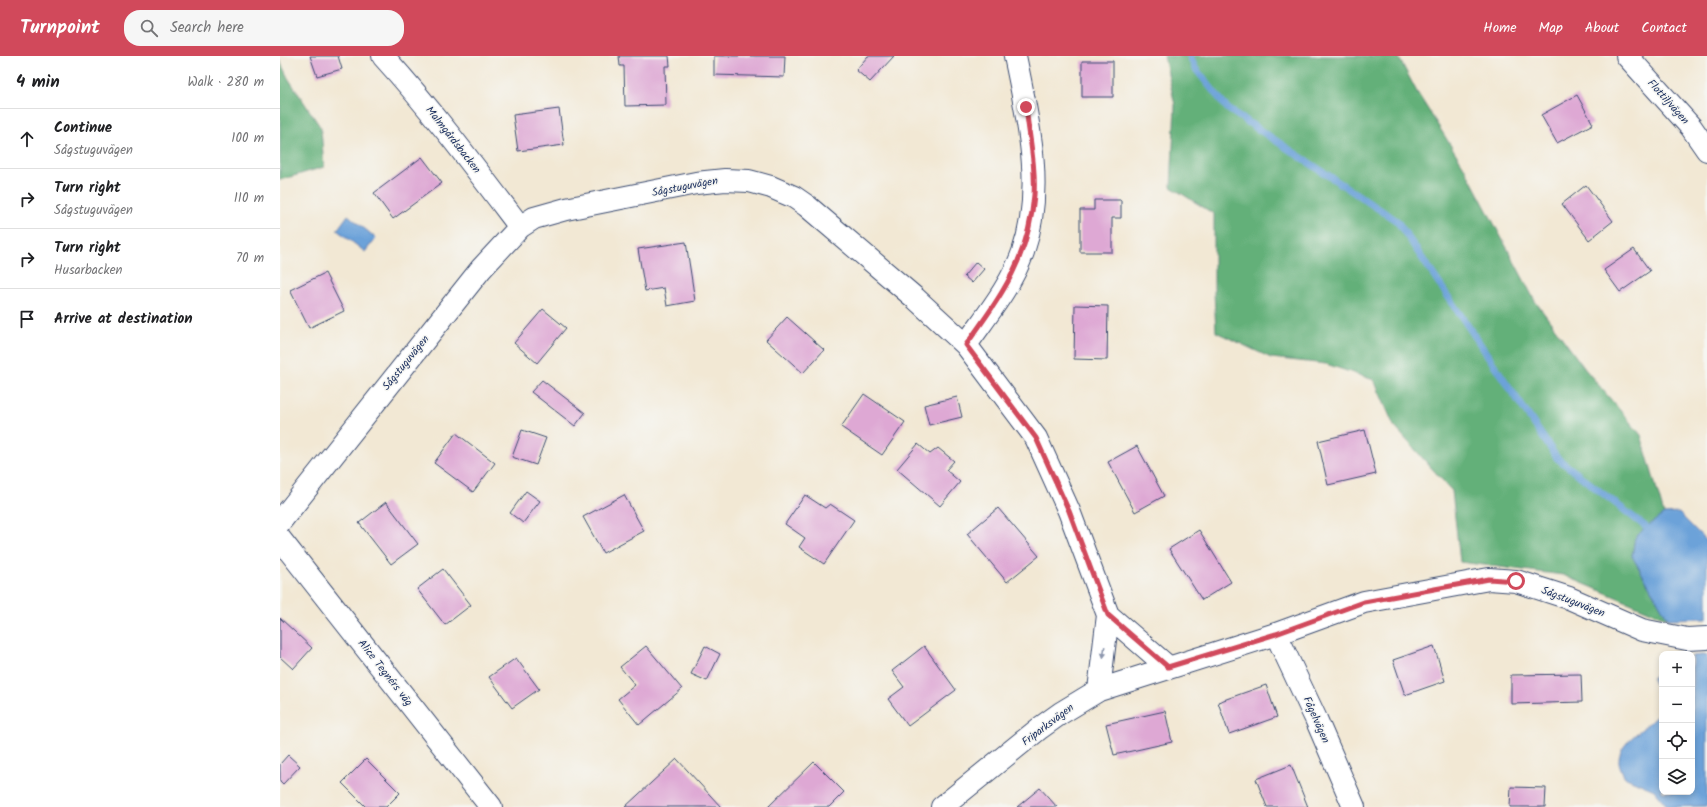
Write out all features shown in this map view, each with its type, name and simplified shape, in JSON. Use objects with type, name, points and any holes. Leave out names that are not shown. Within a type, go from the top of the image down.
[{"type":"street","name":"Malmgårdsbacken","points":[[383,56],[446,132],[520,227]]},
{"type":"street","points":[[966,345],[1010,280],[1023,252],[1029,229],[1034,195],[1033,162],[1026,107],[1015,56]]},
{"type":"street","name":"Flottiljvägen","points":[[1627,56],[1691,127],[1707,150]]},
{"type":"street","name":"Sågstuguvägen","points":[[280,522],[481,269],[520,227],[534,218],[566,209],[696,183],[725,180],[749,181],[771,186],[794,197],[808,206],[915,298],[966,345],[1036,438],[1069,511],[1108,615],[1099,690]]},
{"type":"street","name":"Alice Tegnérs väg","points":[[280,539],[491,807]]},
{"type":"street","name":"Sågstuguvägen","points":[[1108,615],[1168,667],[1276,634],[1364,602],[1489,579],[1516,581],[1569,598],[1642,630],[1687,639],[1707,638]]},
{"type":"street","name":"Fågelvägen","points":[[1276,634],[1316,719],[1354,807]]},
{"type":"street","name":"Friparksvägen","points":[[942,807],[1045,724],[1099,690],[1168,667]]},
{"type":"green space","points":[[1164,56],[1398,56],[1417,92],[1463,165],[1535,301],[1585,369],[1641,435],[1664,514],[1635,538],[1632,556],[1668,619],[1563,575],[1460,562],[1452,491],[1394,426],[1374,380],[1326,364],[1271,358],[1216,332],[1214,292],[1214,214],[1171,187],[1175,105]]},
{"type":"green space","points":[[280,61],[288,78],[321,128],[324,167],[280,180]]},
{"type":"water","points":[[348,215],[376,238],[365,252],[337,230]]},
{"type":"water","points":[[1679,513],[1707,541],[1707,618],[1668,619],[1632,556],[1635,538],[1646,527],[1664,514]]},
{"type":"water","points":[[1695,656],[1707,656],[1707,806],[1668,807],[1654,790],[1624,777],[1619,764],[1620,754],[1623,747],[1629,740],[1651,722],[1659,713],[1659,795],[1695,795]]},
{"type":"water","points":[[1659,672],[1659,692],[1652,678]]},
{"type":"building","points":[[310,56],[338,56],[342,69],[317,76]]},
{"type":"building","points":[[619,56],[669,56],[670,66],[665,66],[666,105],[625,106],[624,66],[620,66]]},
{"type":"building","points":[[714,56],[785,56],[784,77],[714,75]]},
{"type":"building","points":[[868,56],[894,56],[870,82],[856,70]]},
{"type":"building","points":[[1082,61],[1113,61],[1113,97],[1082,97]]},
{"type":"building","points":[[1577,95],[1593,124],[1557,143],[1541,115]]},
{"type":"building","points":[[559,109],[564,145],[518,151],[513,115]]},
{"type":"building","points":[[422,157],[442,183],[393,219],[374,193]]},
{"type":"building","points":[[1586,185],[1613,221],[1589,240],[1562,204]]},
{"type":"building","points":[[1094,200],[1121,200],[1121,218],[1112,218],[1112,252],[1080,252],[1080,210],[1094,210]]},
{"type":"building","points":[[686,242],[695,301],[667,306],[664,288],[645,291],[638,249]]},
{"type":"building","points":[[1634,249],[1650,271],[1620,292],[1604,270]]},
{"type":"building","points":[[976,262],[984,269],[972,283],[964,276]]},
{"type":"building","points":[[325,273],[344,311],[309,328],[290,290]]},
{"type":"building","points":[[1075,305],[1108,306],[1107,360],[1074,359]]},
{"type":"building","points":[[543,309],[566,328],[537,363],[514,343]]},
{"type":"building","points":[[787,317],[824,350],[803,373],[766,340]]},
{"type":"building","points":[[542,380],[585,413],[575,426],[531,392]]},
{"type":"building","points":[[864,394],[905,422],[882,455],[841,427]]},
{"type":"building","points":[[957,397],[962,417],[929,425],[924,405]]},
{"type":"building","points":[[522,430],[546,438],[536,465],[512,457]]},
{"type":"building","points":[[1365,430],[1376,474],[1328,485],[1318,441]]},
{"type":"building","points":[[456,433],[495,463],[473,492],[434,463]]},
{"type":"building","points":[[918,444],[930,454],[938,448],[954,461],[946,470],[960,482],[940,506],[897,469]]},
{"type":"building","points":[[1137,446],[1164,496],[1135,512],[1108,462]]},
{"type":"building","points":[[526,491],[540,501],[523,523],[510,513]]},
{"type":"building","points":[[624,495],[644,531],[603,553],[583,517]]},
{"type":"building","points":[[805,495],[825,508],[830,504],[854,520],[824,564],[799,547],[805,538],[785,524]]},
{"type":"building","points":[[386,502],[418,544],[391,564],[359,523]]},
{"type":"building","points":[[998,508],[1039,556],[1007,582],[967,534]]},
{"type":"building","points":[[1199,530],[1231,582],[1202,600],[1169,549]]},
{"type":"building","points":[[443,569],[471,605],[445,625],[417,589]]},
{"type":"building","points":[[280,618],[312,648],[293,669],[280,657]]},
{"type":"building","points":[[646,646],[682,689],[639,725],[618,699],[635,685],[620,667]]},
{"type":"building","points":[[705,646],[720,654],[707,681],[691,674]]},
{"type":"building","points":[[924,646],[956,690],[908,726],[888,699],[904,687],[892,671]]},
{"type":"building","points":[[1434,646],[1445,681],[1405,695],[1393,660]]},
{"type":"building","points":[[516,658],[539,689],[512,708],[489,677]]},
{"type":"building","points":[[1581,674],[1582,702],[1511,704],[1511,675]]},
{"type":"building","points":[[1266,685],[1277,717],[1229,734],[1218,702]]},
{"type":"building","points":[[1165,711],[1172,742],[1114,755],[1106,724]]},
{"type":"building","points":[[288,755],[300,766],[283,784],[280,781],[280,764]]},
{"type":"building","points":[[366,759],[400,793],[386,807],[366,807],[342,783]]},
{"type":"building","points":[[677,759],[721,807],[625,807]]},
{"type":"building","points":[[814,762],[844,792],[829,807],[768,807]]},
{"type":"building","points":[[1291,765],[1308,807],[1267,807],[1256,779]]},
{"type":"building","points":[[1511,787],[1546,788],[1545,807],[1510,807]]},
{"type":"building","points":[[1040,788],[1057,807],[1017,807]]},
{"type":"waterway","points":[[1190,56],[1195,68],[1228,109],[1397,221],[1557,458],[1646,527]]},
{"type":"route","points":[[1026,107],[1033,162],[1034,195],[1029,229],[1023,252],[1010,280],[966,345],[1036,438],[1069,511],[1108,615],[1168,667],[1276,634],[1364,602],[1489,579],[1516,581]]}]
